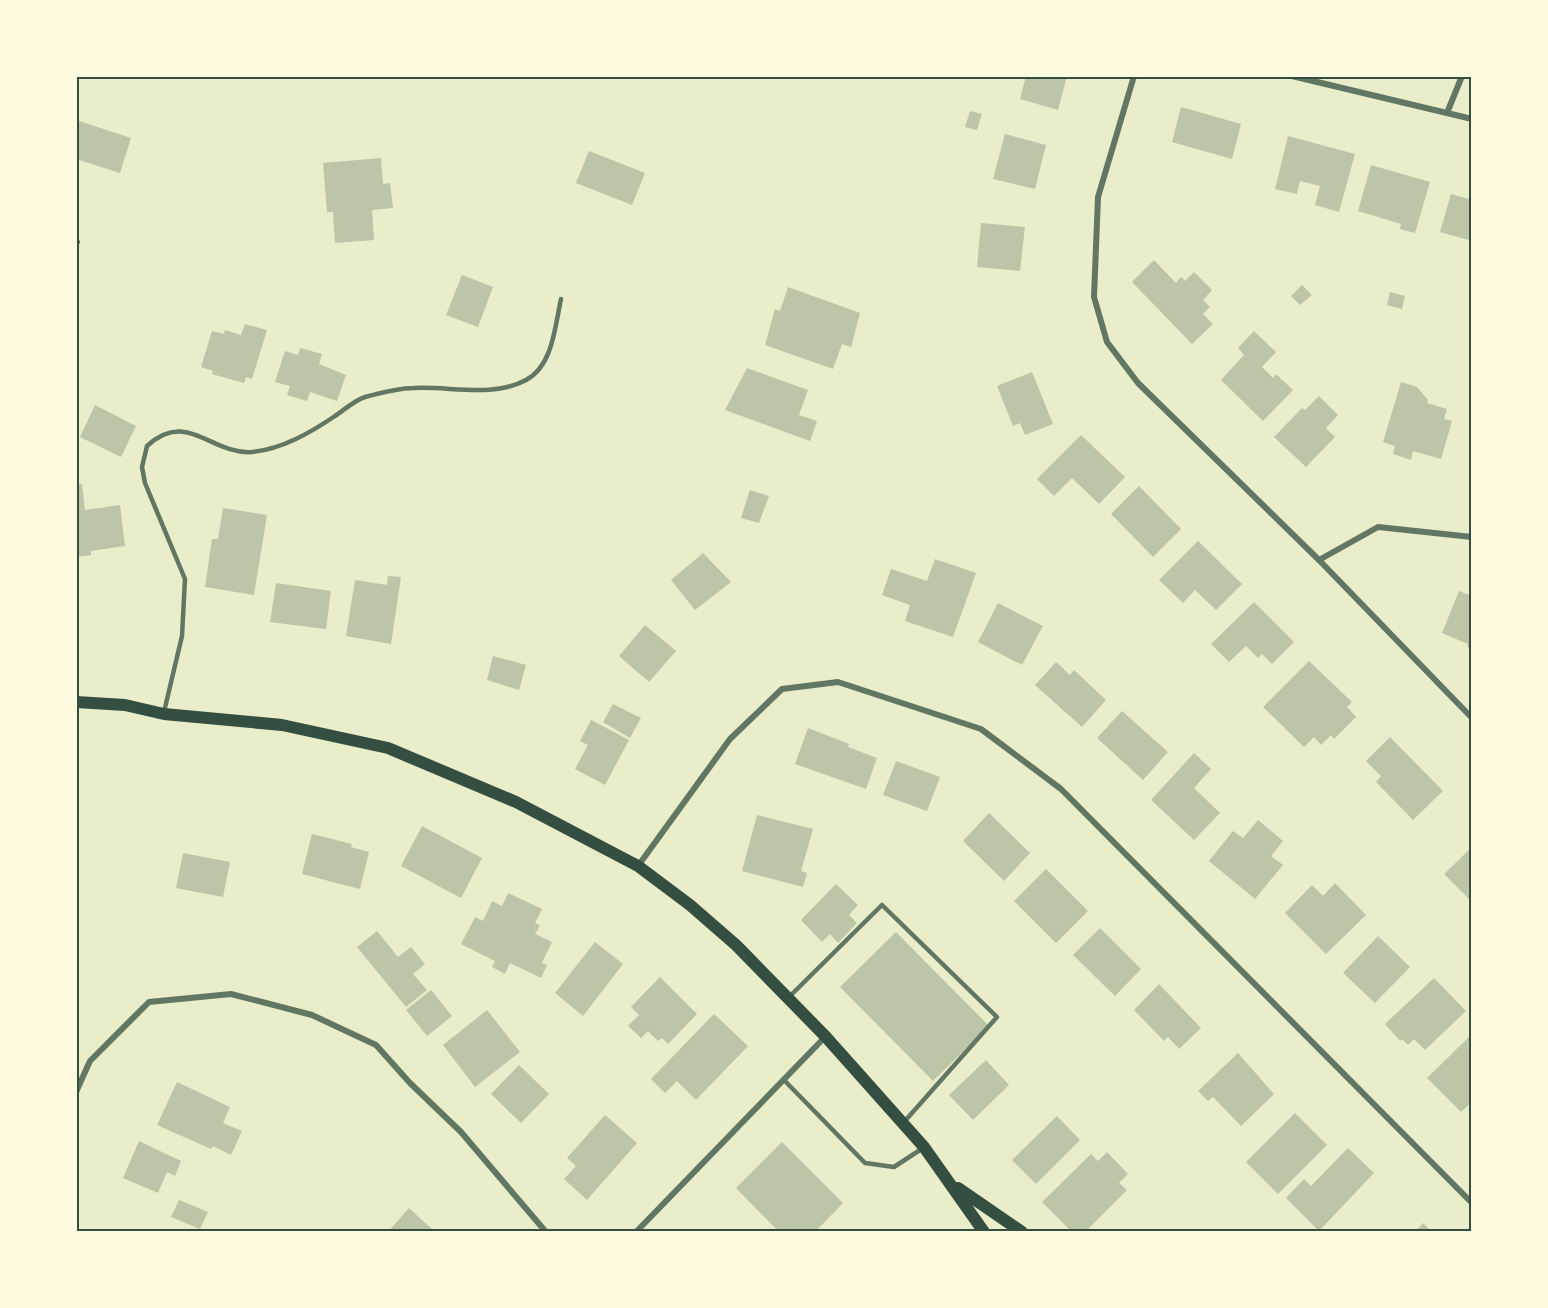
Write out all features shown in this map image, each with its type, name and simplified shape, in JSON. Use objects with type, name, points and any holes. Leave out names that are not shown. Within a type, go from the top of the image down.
[{"type":"main road","points":[[76,702],[125,705],[164,714],[282,725],[388,748],[516,802],[638,866],[716,926],[826,1037],[904,1122],[951,1183],[984,1232]]},
{"type":"main road","points":[[951,1183],[1022,1232]]},
{"type":"street","points":[[1134,76],[1098,197],[1094,297],[1107,342],[1138,383],[1319,561],[1472,718]]},
{"type":"street","points":[[1292,76],[1472,119]]},
{"type":"street","points":[[1448,113],[1462,76]]},
{"type":"street","points":[[1319,561],[1378,527],[1472,537]]},
{"type":"street","points":[[638,866],[730,739],[782,688],[838,682],[981,729],[1061,789],[1472,1203]]},
{"type":"street","points":[[76,1092],[90,1061],[149,1002],[231,994],[312,1015],[376,1045],[410,1083],[461,1132],[546,1232]]},
{"type":"street","points":[[636,1232],[826,1037]]},
{"type":"lane","points":[[164,714],[182,636],[185,579],[145,483],[142,467],[147,446],[166,432],[178,431],[192,433],[238,451],[264,450],[309,434],[363,398],[412,388],[481,390],[509,387],[528,380],[545,361],[561,299]]},
{"type":"lane","points":[[788,998],[882,905],[998,1017],[904,1122]]},
{"type":"lane","points":[[784,1080],[865,1163],[894,1167],[924,1147]]},
{"type":"building","points":[[1026,76],[1067,76],[1058,110],[1020,99]]},
{"type":"building","points":[[1181,107],[1241,124],[1232,159],[1172,142]]},
{"type":"building","points":[[970,111],[982,114],[977,130],[965,127]]},
{"type":"building","points":[[76,120],[131,138],[120,173],[76,159]]},
{"type":"building","points":[[1005,134],[1046,145],[1035,189],[993,179]]},
{"type":"building","points":[[1288,136],[1355,154],[1339,212],[1315,205],[1320,186],[1300,181],[1297,194],[1275,189]]},
{"type":"building","points":[[589,151],[645,173],[632,205],[576,183]]},
{"type":"building","points":[[381,158],[383,184],[390,183],[393,208],[372,210],[374,240],[335,243],[333,212],[327,212],[323,163]]},
{"type":"building","points":[[1371,165],[1430,182],[1415,233],[1400,229],[1401,224],[1358,211]]},
{"type":"building","points":[[1451,194],[1472,200],[1472,241],[1440,232]]},
{"type":"building","points":[[981,223],[1025,227],[1020,271],[977,267]]},
{"type":"building","points":[[1154,260],[1176,283],[1181,277],[1185,281],[1194,272],[1212,290],[1203,300],[1210,307],[1203,314],[1213,324],[1192,344],[1132,282]]},
{"type":"building","points":[[462,275],[493,287],[478,327],[446,315]]},
{"type":"building","points":[[1302,285],[1312,295],[1300,305],[1291,296]]},
{"type":"building","points":[[788,287],[860,313],[851,347],[842,344],[833,369],[765,345],[775,309],[780,311]]},
{"type":"building","points":[[1390,292],[1405,296],[1402,309],[1387,305]]},
{"type":"building","points":[[245,324],[267,330],[252,379],[246,377],[244,383],[212,374],[213,371],[201,367],[212,331],[224,334],[225,330],[241,335]]},
{"type":"building","points":[[1254,331],[1276,352],[1262,367],[1273,378],[1276,374],[1293,390],[1263,421],[1221,380],[1244,355],[1238,348]]},
{"type":"building","points":[[300,348],[322,354],[319,364],[346,375],[337,401],[310,392],[307,401],[287,395],[290,386],[275,382],[285,351],[298,355]]},
{"type":"building","points":[[747,368],[808,390],[799,415],[817,421],[810,441],[725,410]]},
{"type":"building","points":[[1032,372],[1053,424],[1025,435],[1020,423],[1013,426],[997,386]]},
{"type":"building","points":[[1401,382],[1417,387],[1428,400],[1427,403],[1447,409],[1444,419],[1452,421],[1441,459],[1413,451],[1411,460],[1393,454],[1395,446],[1383,442]]},
{"type":"building","points":[[1319,396],[1338,415],[1326,428],[1335,437],[1306,467],[1274,437],[1302,408],[1305,410]]},
{"type":"building","points":[[95,405],[136,426],[121,457],[80,437]]},
{"type":"building","points":[[1081,435],[1125,477],[1099,504],[1072,478],[1054,496],[1037,479]]},
{"type":"building","points":[[82,484],[85,510],[120,505],[125,546],[91,551],[91,555],[76,557],[76,485]]},
{"type":"building","points":[[1139,486],[1181,529],[1153,557],[1111,514]]},
{"type":"building","points":[[750,490],[769,496],[759,523],[741,518]]},
{"type":"building","points":[[223,508],[267,515],[254,595],[205,587],[212,539],[218,539]]},
{"type":"building","points":[[1198,541],[1242,584],[1216,610],[1195,590],[1183,603],[1159,580]]},
{"type":"building","points":[[703,553],[731,582],[695,610],[671,580]]},
{"type":"building","points":[[935,559],[976,573],[953,637],[905,621],[910,605],[882,595],[891,569],[927,581]]},
{"type":"building","points":[[388,576],[401,577],[391,644],[346,636],[355,580],[387,585]]},
{"type":"building","points":[[276,583],[331,591],[326,629],[270,622]]},
{"type":"building","points":[[1459,591],[1472,596],[1472,649],[1467,647],[1468,644],[1442,633]]},
{"type":"building","points":[[1254,602],[1294,642],[1272,664],[1262,654],[1258,658],[1246,646],[1229,662],[1211,644]]},
{"type":"building","points":[[998,603],[1043,626],[1022,665],[978,642]]},
{"type":"building","points":[[645,625],[676,651],[649,682],[619,656]]},
{"type":"building","points":[[493,656],[526,665],[519,690],[487,680]]},
{"type":"building","points":[[1309,661],[1352,702],[1347,707],[1356,717],[1334,739],[1331,735],[1321,745],[1314,737],[1304,747],[1263,707]]},
{"type":"building","points":[[1056,662],[1070,675],[1074,670],[1106,700],[1082,727],[1035,685]]},
{"type":"building","points":[[613,704],[641,718],[630,738],[603,722]]},
{"type":"building","points":[[1122,711],[1168,752],[1143,780],[1097,738]]},
{"type":"building","points":[[591,720],[629,740],[605,785],[575,769],[588,745],[580,741]]},
{"type":"building","points":[[808,728],[877,758],[866,789],[795,764]]},
{"type":"building","points":[[1390,737],[1443,791],[1413,820],[1376,782],[1381,776],[1366,761]]},
{"type":"building","points":[[1194,753],[1211,769],[1194,788],[1220,813],[1194,840],[1151,800]]},
{"type":"building","points":[[896,761],[940,777],[927,811],[883,795]]},
{"type":"building","points":[[989,813],[1030,853],[1004,881],[963,841]]},
{"type":"building","points":[[757,815],[813,829],[801,871],[807,873],[803,887],[742,871]]},
{"type":"building","points":[[1258,820],[1283,841],[1271,856],[1283,865],[1255,899],[1209,861],[1233,831],[1243,838]]},
{"type":"building","points":[[422,826],[482,858],[461,898],[401,866]]},
{"type":"building","points":[[312,834],[352,844],[351,847],[369,852],[360,889],[302,874]]},
{"type":"building","points":[[1472,847],[1472,902],[1444,874]]},
{"type":"building","points":[[183,853],[230,862],[223,897],[176,888]]},
{"type":"building","points":[[1046,869],[1088,911],[1056,943],[1014,901]]},
{"type":"building","points":[[1335,883],[1366,915],[1326,954],[1285,913],[1312,885],[1323,896]]},
{"type":"building","points":[[836,884],[858,905],[849,915],[857,923],[838,943],[830,934],[822,942],[801,920]]},
{"type":"building","points":[[508,893],[542,909],[535,923],[540,925],[535,934],[552,942],[542,963],[547,965],[541,978],[510,963],[505,974],[492,967],[495,961],[461,944],[475,917],[483,921],[492,901],[502,906]]},
{"type":"building","points":[[1100,928],[1141,969],[1115,996],[1073,955]]},
{"type":"building","points":[[377,931],[398,957],[411,947],[425,964],[413,974],[427,990],[406,1007],[357,947]]},
{"type":"building","points":[[896,932],[989,1026],[933,1081],[840,987]]},
{"type":"building","points":[[1378,936],[1410,967],[1375,1003],[1343,973]]},
{"type":"building","points":[[595,942],[623,964],[583,1016],[555,993]]},
{"type":"building","points":[[660,977],[697,1014],[668,1044],[662,1038],[658,1041],[648,1031],[641,1038],[628,1026],[639,1015],[631,1007]]},
{"type":"building","points":[[1434,978],[1466,1011],[1425,1050],[1414,1039],[1408,1045],[1402,1039],[1400,1041],[1385,1024]]},
{"type":"building","points":[[1159,984],[1201,1028],[1179,1049],[1168,1037],[1164,1041],[1134,1010]]},
{"type":"building","points":[[431,990],[452,1016],[427,1036],[406,1010]]},
{"type":"building","points":[[487,1010],[520,1052],[475,1087],[443,1045]]},
{"type":"building","points":[[714,1014],[748,1046],[696,1100],[677,1081],[665,1093],[651,1079]]},
{"type":"building","points":[[1469,1037],[1472,1039],[1472,1102],[1461,1112],[1427,1078]]},
{"type":"building","points":[[1238,1053],[1274,1094],[1241,1126],[1213,1097],[1208,1101],[1198,1091]]},
{"type":"building","points":[[986,1060],[1009,1085],[973,1120],[949,1095]]},
{"type":"building","points":[[519,1065],[549,1094],[521,1123],[491,1094]]},
{"type":"building","points":[[177,1082],[230,1107],[223,1123],[242,1131],[231,1155],[213,1146],[211,1149],[157,1125]]},
{"type":"building","points":[[1295,1113],[1327,1145],[1278,1194],[1246,1162]]},
{"type":"building","points":[[605,1115],[637,1143],[587,1200],[564,1179],[576,1166],[567,1158]]},
{"type":"building","points":[[1057,1116],[1080,1140],[1036,1184],[1012,1160]]},
{"type":"building","points":[[139,1141],[181,1161],[175,1176],[167,1172],[158,1193],[123,1178]]},
{"type":"building","points":[[782,1142],[843,1203],[815,1232],[779,1232],[736,1188]]},
{"type":"building","points":[[1348,1148],[1374,1173],[1319,1231],[1286,1198],[1304,1179],[1311,1186]]},
{"type":"building","points":[[1107,1152],[1128,1174],[1119,1183],[1127,1190],[1085,1232],[1072,1232],[1042,1202],[1091,1154],[1098,1161]]},
{"type":"building","points":[[179,1200],[208,1212],[200,1229],[171,1217]]},
{"type":"building","points":[[409,1208],[435,1232],[388,1232]]},
{"type":"building","points":[[1423,1223],[1432,1232],[1415,1232]]}]
